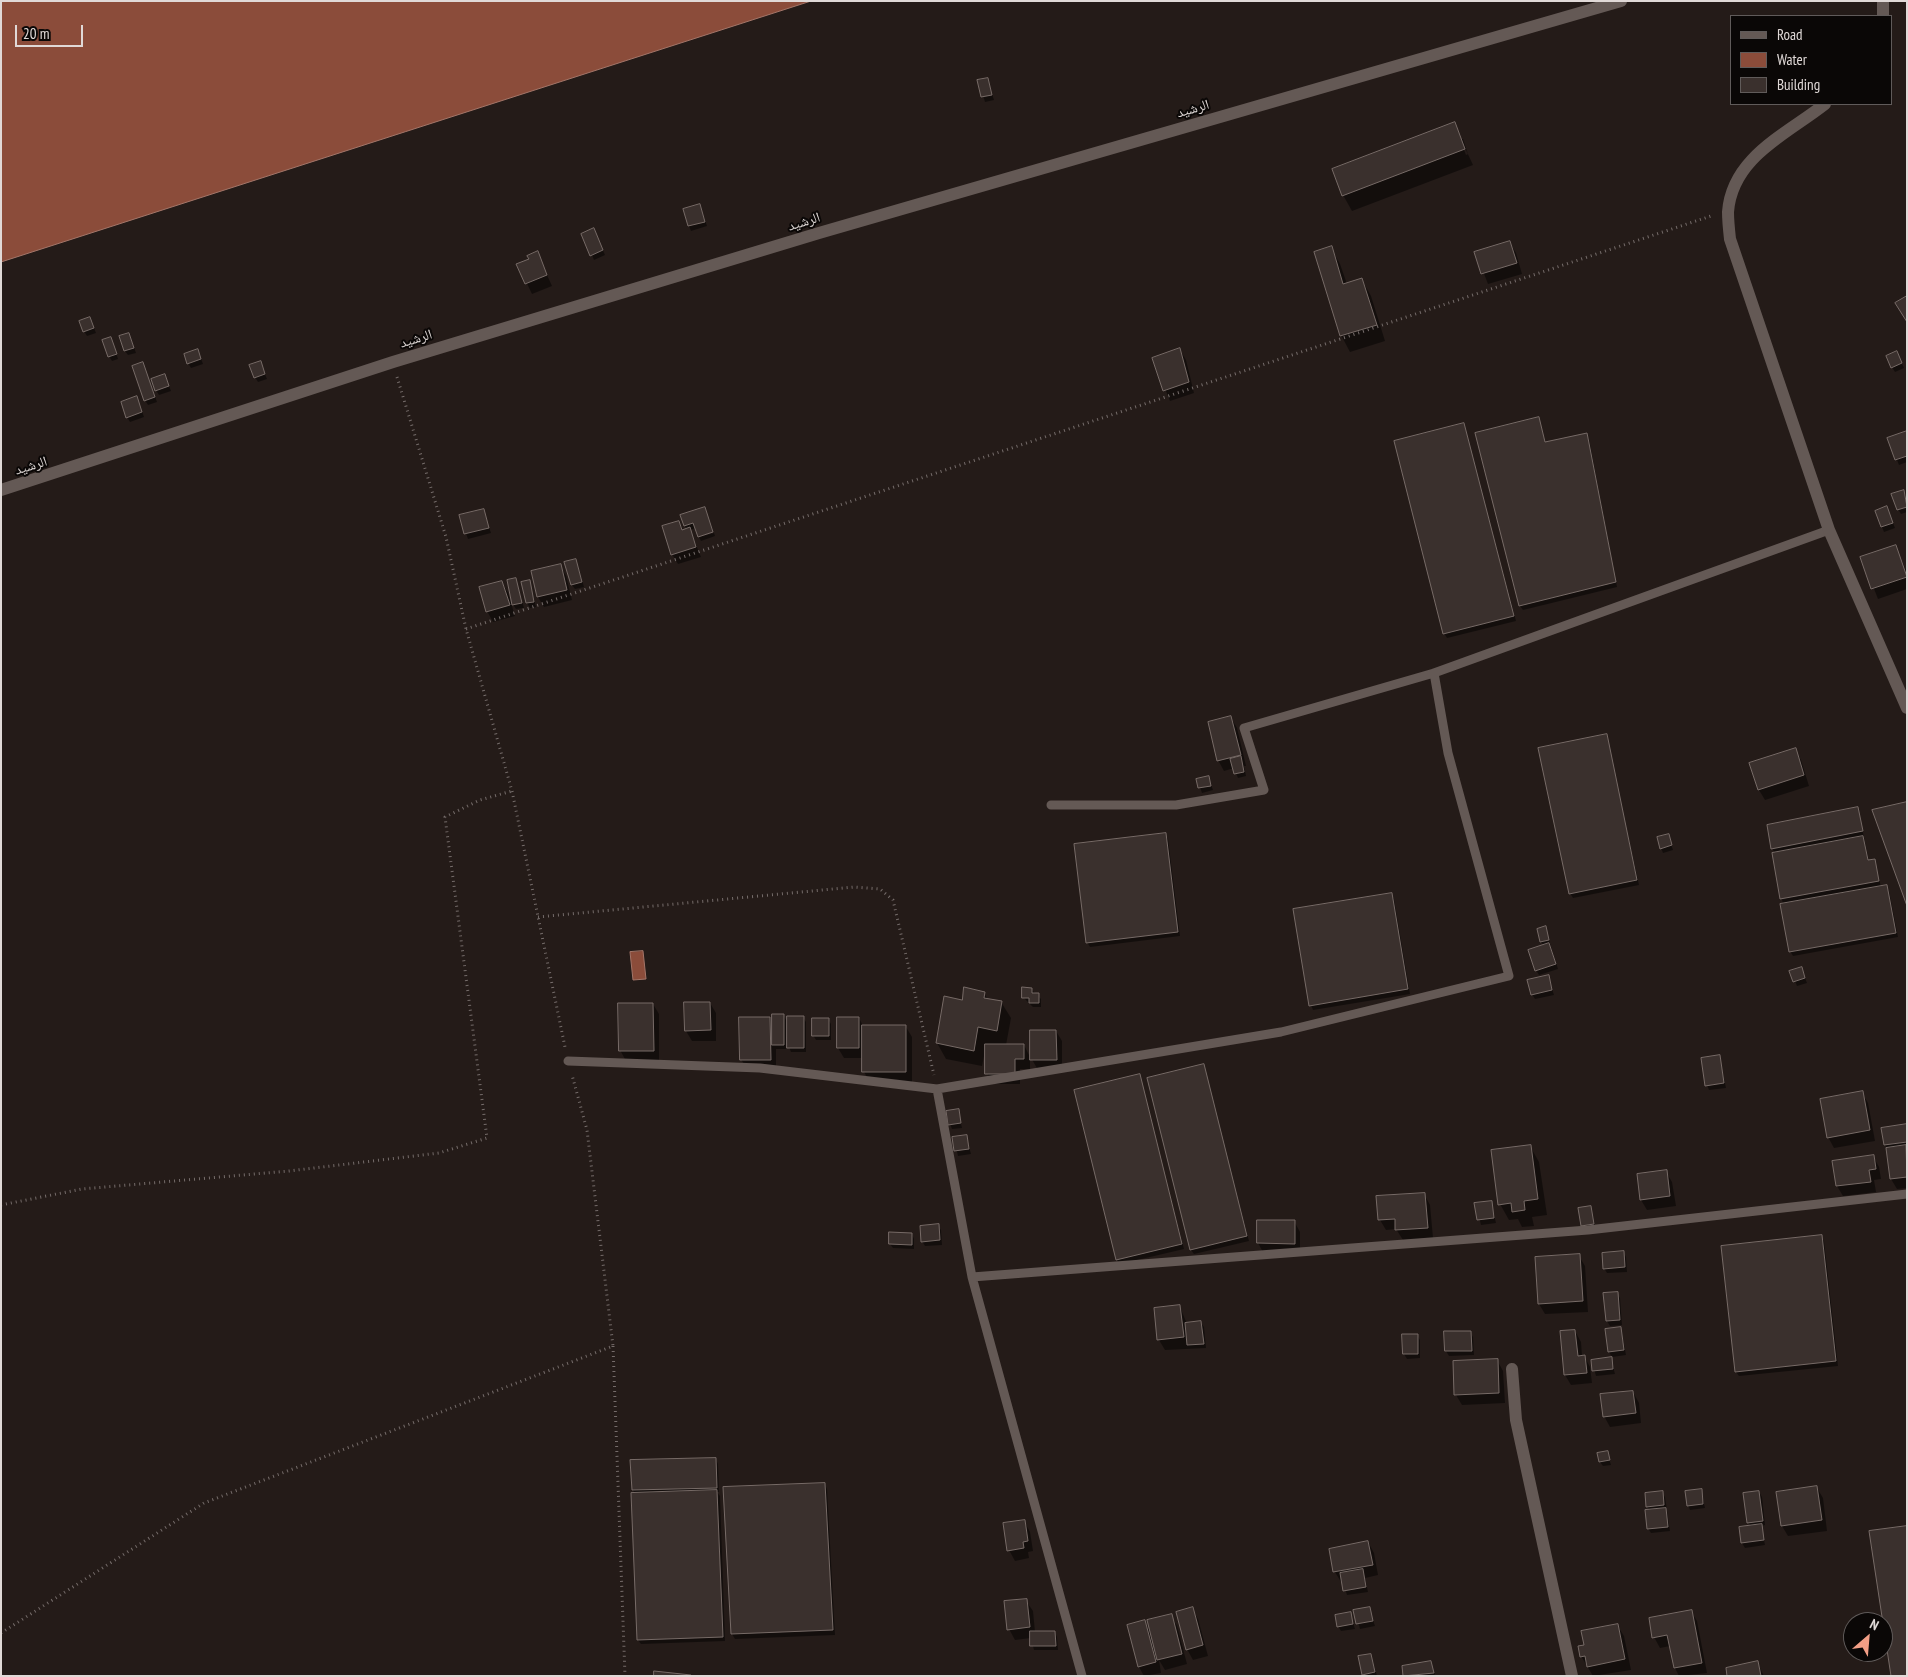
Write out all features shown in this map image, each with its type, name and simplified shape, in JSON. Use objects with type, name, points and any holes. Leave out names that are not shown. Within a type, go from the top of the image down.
[{"type":"main road","name":"الرشيد","points":[[1,490],[393,362],[848,224],[1621,1]]},
{"type":"main road","points":[[1883,1],[1883,15]]},
{"type":"main road","points":[[1824,105],[1748,162],[1736,183],[1728,211],[1730,239],[1829,530],[1907,708]]},
{"type":"main road","points":[[1512,1369],[1516,1420],[1572,1676]]},
{"type":"lane","points":[[1051,805],[1176,805],[1264,790],[1244,728],[1434,674],[1829,530]]},
{"type":"lane","points":[[568,1061],[760,1068],[937,1089],[1281,1032],[1509,976],[1448,753],[1434,674]]},
{"type":"lane","points":[[937,1089],[972,1277],[1082,1676]]},
{"type":"lane","points":[[972,1277],[1588,1230],[1907,1194]]},
{"type":"path","points":[[466,629],[1728,211]]},
{"type":"path","points":[[393,362],[446,537],[466,629],[512,791],[568,1061],[587,1130],[613,1346],[625,1676]]},
{"type":"path","points":[[1,1205],[82,1189],[289,1171],[439,1153],[487,1138],[445,817],[480,800],[512,791]]},
{"type":"path","points":[[538,916],[854,887],[880,889],[894,900],[937,1089]]},
{"type":"path","points":[[1,1633],[204,1503],[613,1346]]},
{"type":"water","points":[[1,1],[811,1],[1,262]]},
{"type":"water","points":[[643,951],[646,979],[633,980],[630,952]]},
{"type":"building","points":[[988,78],[992,95],[981,97],[977,80]]},
{"type":"building","points":[[1455,122],[1465,149],[1342,196],[1332,169]]},
{"type":"building","points":[[700,204],[705,222],[688,226],[683,209]]},
{"type":"building","points":[[594,228],[603,250],[590,256],[581,234]]},
{"type":"building","points":[[1510,241],[1517,263],[1481,274],[1474,252]]},
{"type":"building","points":[[1332,246],[1343,284],[1362,278],[1377,325],[1340,336],[1314,252]]},
{"type":"building","points":[[538,251],[547,275],[525,284],[516,264],[529,259],[527,256]]},
{"type":"building","points":[[1907,296],[1907,322],[1895,303]]},
{"type":"building","points":[[90,317],[94,328],[83,332],[79,321]]},
{"type":"building","points":[[129,333],[134,348],[124,351],[119,336]]},
{"type":"building","points":[[111,337],[117,354],[108,357],[102,340]]},
{"type":"building","points":[[1180,348],[1189,382],[1163,391],[1152,358]]},
{"type":"building","points":[[198,349],[201,359],[187,364],[184,354]]},
{"type":"building","points":[[1897,351],[1902,363],[1891,368],[1886,356]]},
{"type":"building","points":[[261,361],[265,374],[254,378],[249,365]]},
{"type":"building","points":[[143,362],[155,397],[144,401],[132,366]]},
{"type":"building","points":[[165,374],[169,386],[155,391],[151,379]]},
{"type":"building","points":[[137,396],[142,412],[126,418],[121,402]]},
{"type":"building","points":[[1539,417],[1545,442],[1587,433],[1616,582],[1519,606],[1475,433]]},
{"type":"building","points":[[1464,423],[1514,616],[1443,634],[1394,441]]},
{"type":"building","points":[[1907,431],[1907,456],[1895,460],[1887,438]]},
{"type":"building","points":[[1904,490],[1907,507],[1897,510],[1891,494]]},
{"type":"building","points":[[1887,506],[1893,523],[1881,527],[1875,511]]},
{"type":"building","points":[[705,507],[713,532],[698,537],[693,523],[684,526],[680,515]]},
{"type":"building","points":[[484,509],[489,528],[464,534],[459,515]]},
{"type":"building","points":[[679,521],[682,530],[690,527],[696,547],[671,555],[662,526]]},
{"type":"building","points":[[1896,545],[1907,577],[1871,589],[1860,557]]},
{"type":"building","points":[[576,559],[582,582],[571,585],[564,562]]},
{"type":"building","points":[[561,564],[567,590],[537,597],[531,571]]},
{"type":"building","points":[[516,578],[522,603],[512,605],[507,580]]},
{"type":"building","points":[[530,580],[534,602],[526,603],[521,582]]},
{"type":"building","points":[[502,581],[510,605],[486,612],[479,587]]},
{"type":"building","points":[[1231,716],[1241,755],[1217,761],[1208,722]]},
{"type":"building","points":[[1607,734],[1637,880],[1569,894],[1538,748]]},
{"type":"building","points":[[1796,748],[1804,775],[1758,790],[1749,763]]},
{"type":"building","points":[[1241,756],[1244,772],[1234,774],[1230,759]]},
{"type":"building","points":[[1209,776],[1211,786],[1198,788],[1196,779]]},
{"type":"building","points":[[1907,802],[1907,906],[1872,810]]},
{"type":"building","points":[[1858,807],[1863,831],[1771,849],[1767,825]]},
{"type":"building","points":[[1166,833],[1178,932],[1086,943],[1074,844]]},
{"type":"building","points":[[1669,834],[1672,845],[1660,849],[1657,837]]},
{"type":"building","points":[[1863,836],[1868,860],[1875,859],[1879,881],[1780,899],[1772,853]]},
{"type":"building","points":[[1887,885],[1896,933],[1789,952],[1780,904]]},
{"type":"building","points":[[1392,893],[1408,989],[1309,1006],[1293,909]]},
{"type":"building","points":[[1546,926],[1549,940],[1540,942],[1537,929]]},
{"type":"building","points":[[1549,943],[1556,964],[1535,971],[1528,950]]},
{"type":"building","points":[[1802,967],[1805,978],[1793,982],[1789,971]]},
{"type":"building","points":[[1549,975],[1552,990],[1531,995],[1527,980]]},
{"type":"building","points":[[964,987],[985,992],[984,998],[1002,1001],[997,1031],[978,1027],[974,1051],[936,1043],[944,996],[962,1000]]},
{"type":"building","points":[[1022,987],[1032,988],[1032,993],[1039,993],[1039,1003],[1029,1003],[1029,998],[1022,998]]},
{"type":"building","points":[[684,1002],[710,1002],[711,1030],[685,1031]]},
{"type":"building","points":[[618,1003],[653,1003],[654,1051],[619,1051]]},
{"type":"building","points":[[772,1014],[784,1014],[784,1045],[772,1045]]},
{"type":"building","points":[[787,1016],[804,1016],[804,1048],[787,1048]]},
{"type":"building","points":[[739,1017],[770,1017],[771,1060],[740,1060]]},
{"type":"building","points":[[837,1017],[859,1017],[859,1048],[837,1048]]},
{"type":"building","points":[[812,1018],[829,1018],[829,1036],[812,1036]]},
{"type":"building","points":[[862,1025],[906,1025],[906,1072],[862,1072]]},
{"type":"building","points":[[1030,1030],[1056,1030],[1057,1060],[1030,1060]]},
{"type":"building","points":[[985,1044],[1024,1044],[1024,1059],[1015,1059],[1015,1074],[985,1074]]},
{"type":"building","points":[[1720,1055],[1724,1083],[1705,1086],[1701,1058]]},
{"type":"building","points":[[1204,1064],[1247,1236],[1190,1250],[1147,1078]]},
{"type":"building","points":[[1140,1074],[1182,1244],[1116,1260],[1074,1090]]},
{"type":"building","points":[[1863,1091],[1870,1130],[1827,1138],[1820,1099]]},
{"type":"building","points":[[959,1109],[961,1123],[948,1125],[946,1111]]},
{"type":"building","points":[[1907,1124],[1907,1142],[1884,1145],[1881,1128]]},
{"type":"building","points":[[967,1135],[969,1149],[954,1151],[952,1137]]},
{"type":"building","points":[[1531,1145],[1538,1199],[1524,1201],[1525,1210],[1512,1212],[1511,1203],[1498,1205],[1491,1150]]},
{"type":"building","points":[[1906,1145],[1907,1177],[1890,1179],[1886,1148]]},
{"type":"building","points":[[1874,1155],[1876,1169],[1869,1170],[1871,1182],[1836,1186],[1832,1161]]},
{"type":"building","points":[[1667,1170],[1670,1196],[1640,1200],[1637,1174]]},
{"type":"building","points":[[1425,1193],[1428,1228],[1395,1230],[1395,1219],[1378,1220],[1376,1196]]},
{"type":"building","points":[[1492,1201],[1494,1218],[1477,1220],[1474,1203]]},
{"type":"building","points":[[1591,1206],[1594,1224],[1581,1226],[1578,1208]]},
{"type":"building","points":[[1257,1220],[1295,1220],[1295,1244],[1257,1243]]},
{"type":"building","points":[[939,1224],[940,1240],[921,1242],[920,1226]]},
{"type":"building","points":[[889,1232],[912,1233],[912,1245],[889,1244]]},
{"type":"building","points":[[1822,1235],[1836,1361],[1735,1372],[1721,1246]]},
{"type":"building","points":[[1624,1251],[1625,1267],[1603,1269],[1602,1253]]},
{"type":"building","points":[[1580,1254],[1583,1301],[1538,1304],[1535,1257]]},
{"type":"building","points":[[1618,1292],[1620,1320],[1606,1321],[1603,1293]]},
{"type":"building","points":[[1180,1305],[1184,1337],[1157,1340],[1154,1308]]},
{"type":"building","points":[[1201,1321],[1204,1344],[1187,1345],[1185,1323]]},
{"type":"building","points":[[1621,1327],[1624,1350],[1608,1352],[1605,1329]]},
{"type":"building","points":[[1575,1330],[1578,1356],[1585,1355],[1587,1373],[1564,1375],[1560,1331]]},
{"type":"building","points":[[1444,1331],[1471,1331],[1472,1351],[1445,1351]]},
{"type":"building","points":[[1402,1334],[1418,1334],[1418,1354],[1403,1354]]},
{"type":"building","points":[[1612,1357],[1613,1369],[1592,1371],[1591,1360]]},
{"type":"building","points":[[1498,1359],[1499,1393],[1454,1395],[1453,1361]]},
{"type":"building","points":[[1633,1391],[1636,1413],[1603,1417],[1600,1394]]},
{"type":"building","points":[[1608,1451],[1610,1460],[1599,1462],[1597,1453]]},
{"type":"building","points":[[716,1458],[717,1488],[632,1490],[630,1460]]},
{"type":"building","points":[[825,1483],[833,1630],[731,1634],[723,1487]]},
{"type":"building","points":[[1817,1486],[1822,1520],[1781,1526],[1776,1492]]},
{"type":"building","points":[[1702,1489],[1703,1504],[1687,1506],[1685,1491]]},
{"type":"building","points":[[717,1490],[723,1637],[637,1640],[631,1493]]},
{"type":"building","points":[[1663,1491],[1664,1505],[1646,1507],[1645,1493]]},
{"type":"building","points":[[1759,1491],[1763,1521],[1747,1523],[1743,1493]]},
{"type":"building","points":[[1666,1508],[1668,1527],[1647,1529],[1645,1510]]},
{"type":"building","points":[[1025,1520],[1028,1541],[1023,1542],[1024,1548],[1007,1551],[1003,1523]]},
{"type":"building","points":[[1762,1524],[1764,1540],[1741,1543],[1739,1527]]},
{"type":"building","points":[[1907,1526],[1907,1676],[1891,1676],[1889,1662],[1893,1662],[1893,1612],[1881,1612],[1869,1531]]},
{"type":"building","points":[[1368,1541],[1373,1565],[1333,1572],[1329,1549]]},
{"type":"building","points":[[1363,1569],[1366,1587],[1343,1591],[1340,1573]]},
{"type":"building","points":[[1027,1599],[1030,1627],[1007,1630],[1004,1601]]},
{"type":"building","points":[[1193,1607],[1203,1645],[1186,1650],[1176,1612]]},
{"type":"building","points":[[1370,1607],[1373,1621],[1356,1624],[1353,1610]]},
{"type":"building","points":[[1692,1610],[1702,1663],[1674,1668],[1667,1635],[1652,1638],[1649,1618]]},
{"type":"building","points":[[1351,1612],[1353,1624],[1337,1627],[1335,1615]]},
{"type":"building","points":[[1172,1614],[1182,1654],[1157,1660],[1147,1620]]},
{"type":"building","points":[[1145,1620],[1156,1662],[1138,1667],[1127,1625]]},
{"type":"building","points":[[1618,1624],[1625,1659],[1587,1667],[1585,1656],[1580,1657],[1578,1646],[1584,1645],[1581,1631]]},
{"type":"building","points":[[1030,1631],[1055,1631],[1056,1646],[1030,1646]]},
{"type":"building","points":[[1371,1654],[1375,1672],[1362,1675],[1358,1656]]},
{"type":"building","points":[[1431,1661],[1434,1673],[1403,1676],[1402,1666]]},
{"type":"building","points":[[1758,1661],[1761,1676],[1727,1676],[1726,1668]]},
{"type":"building","points":[[654,1671],[691,1675],[691,1676],[654,1676]]}]
